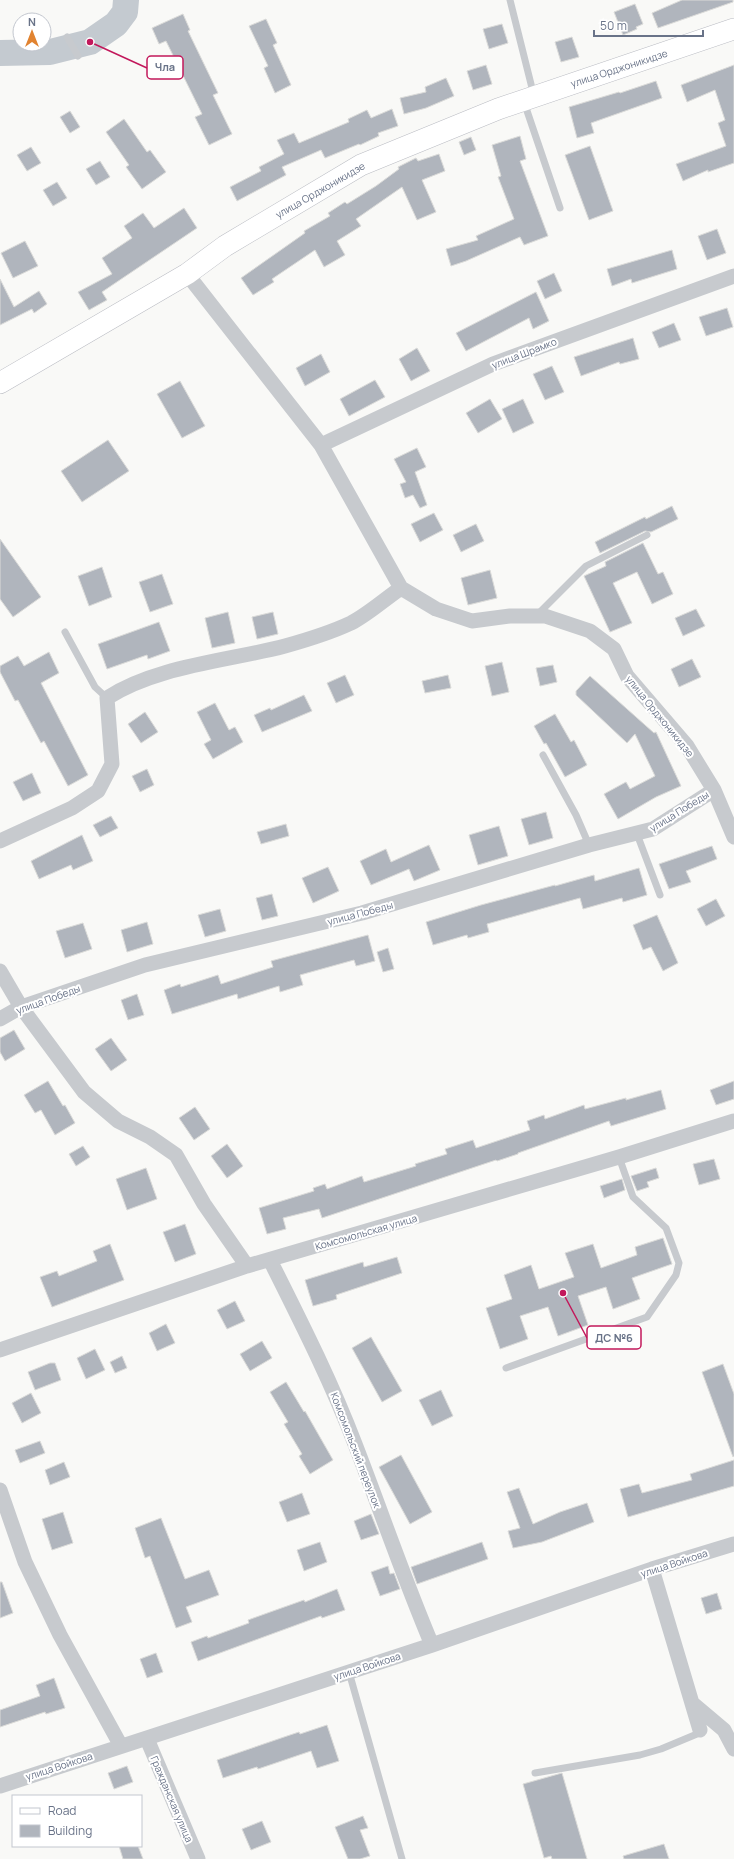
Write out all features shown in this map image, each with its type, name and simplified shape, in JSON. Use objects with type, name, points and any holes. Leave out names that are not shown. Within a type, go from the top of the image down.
[{"type":"street","name":"улица Орджоникидзе","points":[[0,383],[187,274],[225,246],[360,165],[498,109],[734,29]]},
{"type":"street","points":[[0,842],[72,808],[98,791],[112,764],[107,698],[134,683],[188,667],[286,646],[352,622],[401,588],[321,445],[187,274]]},
{"type":"street","name":"улица Шрамко","points":[[321,445],[493,364],[734,276]]},
{"type":"street","name":"улица Орджоникидзе","points":[[401,588],[436,609],[472,621],[510,616],[545,616],[590,632],[614,649],[627,676],[687,746],[714,790],[734,837]]},
{"type":"street","name":"улица Победы","points":[[0,1019],[21,1007],[145,965],[362,913],[589,845],[653,829],[714,790]]},
{"type":"street","points":[[0,971],[21,1007],[84,1092],[118,1121],[150,1137],[176,1155],[204,1204],[247,1266]]},
{"type":"street","name":"Комсомольская улица","points":[[0,1350],[247,1266],[619,1157],[734,1121]]},
{"type":"street","name":"Комсомольский переулок","points":[[270,1260],[298,1316],[355,1443],[410,1594],[432,1645]]},
{"type":"street","points":[[0,1490],[25,1562],[60,1635],[121,1746]]},
{"type":"street","name":"улица Войкова","points":[[0,1786],[432,1645],[652,1569],[734,1544]]},
{"type":"street","points":[[652,1569],[700,1730]]},
{"type":"street","points":[[692,1703],[724,1730],[734,1749]]},
{"type":"street","name":"Гражданская улица","points":[[147,1739],[198,1859]]},
{"type":"lane","points":[[510,0],[529,98],[560,208]]},
{"type":"lane","points":[[67,37],[78,56]]},
{"type":"lane","points":[[536,616],[586,566],[647,534]]},
{"type":"lane","points":[[65,632],[95,687],[107,698]]},
{"type":"lane","points":[[543,754],[576,815],[589,845]]},
{"type":"lane","points":[[637,834],[660,895]]},
{"type":"lane","points":[[506,1368],[647,1317],[676,1275],[679,1263],[666,1228],[633,1197],[619,1157]]},
{"type":"lane","points":[[349,1672],[402,1859]]},
{"type":"lane","points":[[535,1773],[640,1755],[661,1749],[697,1734],[700,1730]]},
{"type":"building","points":[[682,0],[733,0],[733,2],[658,28],[652,13]]},
{"type":"building","points":[[635,4],[643,24],[636,27],[637,29],[623,35],[614,12]]},
{"type":"building","points":[[183,14],[190,30],[188,31],[218,93],[213,95],[232,134],[209,145],[195,117],[202,114],[166,41],[159,44],[152,28]]},
{"type":"building","points":[[266,19],[277,43],[273,45],[291,85],[275,93],[264,68],[268,66],[249,26]]},
{"type":"building","points":[[502,24],[508,43],[489,49],[483,29]]},
{"type":"building","points":[[572,37],[579,57],[561,62],[555,42]]},
{"type":"building","points":[[486,65],[492,84],[473,90],[467,71]]},
{"type":"building","points":[[734,65],[734,163],[708,172],[708,170],[683,181],[676,164],[726,146],[718,123],[725,120],[715,90],[687,102],[681,85]]},
{"type":"building","points":[[446,78],[454,96],[426,108],[404,114],[400,98],[426,92],[425,87]]},
{"type":"building","points":[[656,81],[662,98],[591,123],[594,133],[577,138],[569,107]]},
{"type":"building","points":[[392,109],[398,126],[378,133],[379,136],[360,145],[359,144],[325,158],[321,150],[282,167],[286,175],[237,201],[230,187],[261,171],[259,167],[284,154],[277,140],[294,133],[299,143],[349,122],[348,119],[367,110],[371,118]]},
{"type":"building","points":[[70,111],[80,127],[70,133],[60,117]]},
{"type":"building","points":[[124,119],[147,152],[150,150],[166,172],[142,189],[126,167],[129,165],[106,132]]},
{"type":"building","points":[[520,136],[526,159],[520,161],[548,236],[524,245],[520,237],[466,261],[451,266],[446,249],[478,240],[476,236],[514,219],[498,177],[501,176],[492,145]]},
{"type":"building","points":[[471,137],[476,150],[464,155],[459,142]]},
{"type":"building","points":[[590,146],[613,211],[589,220],[565,155]]},
{"type":"building","points":[[31,147],[41,163],[27,171],[17,155]]},
{"type":"building","points":[[439,154],[445,171],[422,180],[436,212],[417,220],[402,187],[356,219],[361,226],[337,241],[345,255],[324,267],[315,250],[272,279],[274,282],[253,295],[241,278],[305,233],[304,231],[330,216],[328,213],[345,202],[347,204],[376,186],[399,169],[398,167],[416,158],[418,161]]},
{"type":"building","points":[[100,161],[110,177],[96,185],[86,169]]},
{"type":"building","points":[[57,182],[67,198],[53,206],[43,190]]},
{"type":"building","points":[[184,208],[197,228],[102,292],[107,300],[89,310],[78,292],[112,274],[102,258],[132,238],[124,226],[143,213],[154,228]]},
{"type":"building","points":[[717,229],[726,253],[707,260],[698,236]]},
{"type":"building","points":[[25,241],[38,266],[13,278],[1,253]]},
{"type":"building","points":[[672,250],[677,269],[632,283],[631,279],[612,286],[607,269]]},
{"type":"building","points":[[554,273],[562,291],[545,299],[537,281]]},
{"type":"building","points":[[0,279],[14,307],[39,291],[47,304],[34,313],[32,309],[0,325]]},
{"type":"building","points":[[536,292],[549,321],[533,329],[529,318],[466,351],[456,333]]},
{"type":"building","points":[[727,308],[733,327],[706,336],[699,317]]},
{"type":"building","points":[[674,323],[681,340],[659,348],[652,332]]},
{"type":"building","points":[[633,338],[639,359],[620,364],[619,362],[581,376],[574,357]]},
{"type":"building","points":[[417,348],[430,371],[411,381],[399,359]]},
{"type":"building","points":[[321,354],[330,372],[305,386],[296,368]]},
{"type":"building","points":[[552,366],[564,392],[545,400],[533,374]]},
{"type":"building","points":[[375,380],[385,397],[349,416],[340,399]]},
{"type":"building","points":[[180,381],[205,426],[182,438],[157,394]]},
{"type":"building","points":[[490,399],[502,419],[478,433],[466,413]]},
{"type":"building","points":[[523,399],[534,423],[513,433],[502,409]]},
{"type":"building","points":[[108,440],[129,471],[82,502],[61,471]]},
{"type":"building","points":[[417,448],[426,467],[415,472],[427,505],[420,508],[413,495],[405,498],[400,484],[406,482],[394,459]]},
{"type":"building","points":[[672,506],[678,519],[651,532],[645,531],[600,553],[595,542],[645,517],[646,519]]},
{"type":"building","points":[[434,513],[443,530],[420,542],[411,524]]},
{"type":"building","points":[[476,524],[484,541],[461,552],[453,535]]},
{"type":"building","points":[[0,539],[41,597],[13,617],[0,599]]},
{"type":"building","points":[[643,543],[658,574],[663,572],[673,594],[652,604],[637,572],[613,583],[632,623],[610,632],[584,576],[606,566],[605,562]]},
{"type":"building","points":[[102,567],[112,597],[89,606],[78,576]]},
{"type":"building","points":[[490,570],[497,598],[468,605],[461,578]]},
{"type":"building","points":[[162,574],[173,604],[150,612],[139,582]]},
{"type":"building","points":[[696,609],[705,626],[683,636],[675,618]]},
{"type":"building","points":[[228,612],[235,643],[212,648],[205,618]]},
{"type":"building","points":[[273,612],[278,634],[257,639],[252,617]]},
{"type":"building","points":[[159,622],[170,651],[148,659],[147,655],[107,669],[98,644]]},
{"type":"building","points":[[49,652],[59,673],[41,683],[88,775],[68,786],[44,741],[41,743],[18,700],[15,701],[0,672],[0,666],[18,656],[24,666]]},
{"type":"building","points":[[692,659],[701,677],[679,687],[671,669]]},
{"type":"building","points":[[502,662],[509,692],[492,696],[485,666]]},
{"type":"building","points":[[553,665],[557,682],[540,686],[536,668]]},
{"type":"building","points":[[345,675],[354,695],[336,703],[327,683]]},
{"type":"building","points":[[448,675],[451,688],[425,693],[422,681]]},
{"type":"building","points":[[590,676],[654,733],[656,732],[681,786],[656,797],[618,819],[604,794],[626,782],[630,789],[655,776],[635,734],[627,743],[576,695],[576,691]]},
{"type":"building","points":[[304,695],[312,711],[262,732],[254,715],[270,708],[271,710]]},
{"type":"building","points":[[215,703],[229,730],[235,727],[243,742],[213,759],[204,744],[211,740],[197,712]]},
{"type":"building","points":[[145,712],[158,732],[141,743],[128,724]]},
{"type":"building","points":[[555,714],[571,742],[574,740],[587,765],[565,777],[546,743],[544,744],[534,726]]},
{"type":"building","points":[[147,769],[154,785],[140,792],[132,776]]},
{"type":"building","points":[[32,773],[41,793],[23,801],[13,782]]},
{"type":"building","points":[[546,812],[553,838],[529,845],[521,819]]},
{"type":"building","points":[[111,816],[118,828],[100,837],[93,825]]},
{"type":"building","points":[[286,824],[289,836],[261,844],[257,832]]},
{"type":"building","points":[[499,826],[508,856],[478,865],[469,835]]},
{"type":"building","points":[[82,835],[93,861],[73,870],[71,865],[39,879],[31,861]]},
{"type":"building","points":[[429,845],[440,870],[414,881],[409,869],[371,885],[360,861],[386,849],[391,862]]},
{"type":"building","points":[[712,846],[717,859],[686,871],[691,882],[669,889],[659,864]]},
{"type":"building","points":[[328,867],[339,891],[313,903],[302,878]]},
{"type":"building","points":[[639,868],[647,895],[623,902],[622,898],[583,909],[580,898],[487,924],[489,932],[468,938],[467,935],[433,945],[426,922],[481,905],[594,875],[595,881]]},
{"type":"building","points":[[272,894],[278,916],[262,920],[256,898]]},
{"type":"building","points":[[716,899],[725,916],[706,926],[697,909]]},
{"type":"building","points":[[220,909],[226,931],[205,937],[198,915]]},
{"type":"building","points":[[657,915],[678,963],[663,971],[651,947],[643,950],[633,925]]},
{"type":"building","points":[[147,922],[153,944],[127,952],[121,930]]},
{"type":"building","points":[[83,923],[92,949],[65,958],[56,931]]},
{"type":"building","points":[[368,935],[375,961],[356,966],[354,960],[300,975],[303,985],[280,992],[279,986],[238,999],[237,994],[172,1014],[164,990],[180,984],[181,987],[218,975],[221,984],[273,967],[271,961]]},
{"type":"building","points":[[388,948],[394,969],[383,972],[377,952]]},
{"type":"building","points":[[137,994],[144,1015],[128,1020],[121,1000]]},
{"type":"building","points":[[14,1030],[25,1049],[5,1061],[0,1052],[0,1038]]},
{"type":"building","points":[[111,1038],[127,1060],[111,1071],[95,1049]]},
{"type":"building","points":[[48,1081],[63,1106],[65,1105],[75,1123],[55,1135],[41,1110],[35,1113],[24,1095]]},
{"type":"building","points":[[734,1081],[734,1099],[716,1105],[710,1090]]},
{"type":"building","points":[[661,1090],[666,1109],[611,1126],[609,1121],[518,1154],[322,1218],[319,1209],[283,1218],[286,1229],[267,1234],[259,1208],[314,1191],[313,1188],[325,1184],[327,1189],[362,1176],[364,1182],[416,1166],[415,1164],[447,1154],[445,1149],[473,1140],[476,1148],[530,1130],[527,1121],[544,1115],[545,1119],[584,1105],[585,1109],[626,1098],[626,1100]]},
{"type":"building","points":[[195,1107],[210,1129],[194,1140],[179,1118]]},
{"type":"building","points":[[227,1144],[243,1166],[227,1178],[211,1156]]},
{"type":"building","points":[[83,1146],[90,1157],[76,1166],[69,1154]]},
{"type":"building","points":[[714,1159],[720,1179],[699,1185],[693,1164]]},
{"type":"building","points":[[146,1168],[157,1199],[127,1210],[116,1179]]},
{"type":"building","points":[[656,1168],[659,1178],[647,1182],[649,1187],[637,1191],[631,1176]]},
{"type":"building","points":[[622,1179],[625,1190],[604,1198],[600,1186]]},
{"type":"building","points":[[185,1224],[196,1254],[175,1262],[163,1232]]},
{"type":"building","points":[[663,1238],[672,1264],[632,1278],[640,1299],[613,1309],[606,1287],[578,1296],[588,1325],[558,1336],[548,1307],[520,1316],[528,1339],[500,1349],[486,1308],[512,1299],[504,1275],[531,1265],[539,1289],[574,1277],[565,1253],[593,1244],[601,1268],[637,1255],[635,1247]]},
{"type":"building","points":[[110,1244],[124,1280],[52,1307],[40,1277],[57,1271],[59,1276],[97,1261],[93,1251]]},
{"type":"building","points":[[397,1257],[402,1273],[336,1295],[337,1299],[313,1306],[305,1280],[363,1262],[364,1267]]},
{"type":"building","points":[[235,1301],[245,1321],[227,1329],[217,1310]]},
{"type":"building","points":[[166,1324],[175,1343],[157,1351],[149,1333]]},
{"type":"building","points":[[371,1337],[402,1391],[382,1402],[352,1348]]},
{"type":"building","points":[[262,1341],[272,1358],[250,1371],[240,1354]]},
{"type":"building","points":[[95,1349],[105,1370],[86,1379],[77,1358]]},
{"type":"building","points":[[122,1356],[127,1368],[115,1373],[110,1362]]},
{"type":"building","points":[[50,1363],[55,1363],[61,1380],[35,1390],[28,1372]]},
{"type":"building","points":[[723,1364],[734,1394],[733,1457],[702,1372]]},
{"type":"building","points":[[286,1382],[304,1412],[305,1411],[333,1460],[310,1474],[299,1456],[302,1454],[284,1424],[288,1422],[270,1392]]},
{"type":"building","points":[[441,1390],[453,1416],[432,1426],[419,1400]]},
{"type":"building","points":[[31,1393],[41,1413],[22,1423],[12,1403]]},
{"type":"building","points":[[40,1441],[45,1453],[20,1463],[15,1450]]},
{"type":"building","points":[[401,1455],[432,1512],[410,1524],[379,1467]]},
{"type":"building","points":[[734,1460],[734,1486],[628,1517],[620,1489],[639,1484],[642,1493],[692,1480],[690,1474]]},
{"type":"building","points":[[64,1462],[70,1477],[50,1485],[45,1470]]},
{"type":"building","points":[[519,1488],[533,1524],[560,1512],[587,1503],[594,1522],[542,1542],[513,1548],[508,1531],[520,1528],[507,1492]]},
{"type":"building","points":[[302,1493],[310,1514],[287,1522],[279,1502]]},
{"type":"building","points":[[63,1512],[73,1543],[52,1550],[42,1519]]},
{"type":"building","points":[[371,1514],[379,1534],[361,1540],[354,1521]]},
{"type":"building","points":[[161,1518],[185,1579],[209,1570],[219,1595],[186,1607],[192,1622],[176,1628],[150,1556],[145,1558],[135,1528]]},
{"type":"building","points":[[320,1542],[327,1562],[304,1571],[297,1550]]},
{"type":"building","points":[[482,1542],[488,1559],[417,1584],[411,1567]]},
{"type":"building","points":[[388,1566],[390,1574],[394,1573],[400,1589],[380,1596],[371,1572]]},
{"type":"building","points":[[0,1582],[2,1582],[13,1613],[0,1618]]},
{"type":"building","points":[[337,1589],[345,1610],[322,1618],[321,1616],[198,1661],[191,1642],[207,1636],[208,1638],[249,1623],[248,1620],[304,1600],[305,1602]]},
{"type":"building","points":[[717,1593],[722,1609],[706,1614],[701,1598]]},
{"type":"building","points":[[156,1653],[163,1672],[147,1678],[140,1659]]},
{"type":"building","points":[[54,1678],[65,1708],[46,1714],[45,1712],[0,1727],[0,1710],[40,1696],[36,1685]]},
{"type":"building","points":[[327,1725],[339,1761],[317,1768],[311,1751],[258,1769],[257,1767],[223,1778],[217,1760],[299,1732],[300,1734]]},
{"type":"building","points":[[127,1766],[133,1782],[114,1789],[108,1773]]},
{"type":"building","points":[[562,1773],[587,1859],[552,1859],[551,1856],[544,1858],[523,1784]]},
{"type":"building","points":[[363,1816],[368,1828],[360,1830],[370,1856],[360,1859],[348,1859],[335,1827]]},
{"type":"building","points":[[262,1821],[271,1842],[251,1850],[242,1829]]},
{"type":"building","points":[[664,1844],[669,1859],[624,1859],[623,1856]]},
{"type":"building","points":[[119,1847],[138,1847],[143,1859],[123,1859]]},
{"type":"waterway","points":[[0,53],[50,52],[90,42],[116,24],[125,12],[126,0]]},
{"type":"place","name":"Чла","points":[[90,42]]},
{"type":"place","name":"ДС №6","points":[[563,1293]]}]
